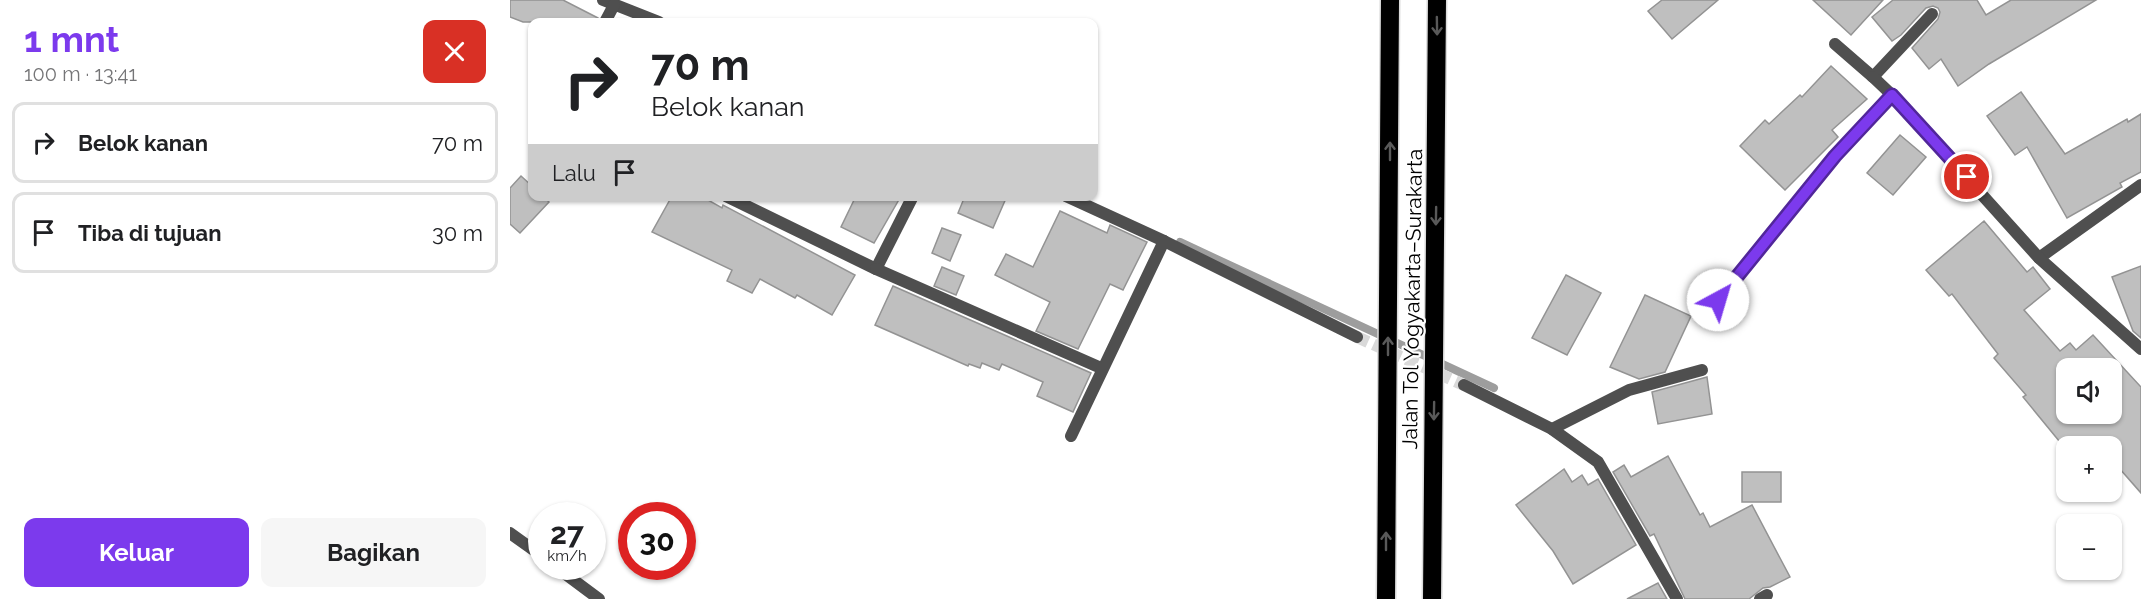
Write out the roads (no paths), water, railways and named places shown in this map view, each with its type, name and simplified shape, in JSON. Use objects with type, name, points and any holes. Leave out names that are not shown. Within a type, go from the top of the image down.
[{"type":"highway","name":"Jalan Tol Yogyakarta–Surakarta","points":[[1386,599],[1390,0]]},
{"type":"highway","name":"Jalan Tol Yogyakarta–Surakarta","points":[[1432,599],[1437,0]]},
{"type":"street","points":[[606,18],[609,2],[649,18]]},
{"type":"street","points":[[1873,77],[1932,14]]},
{"type":"street","points":[[1835,44],[1892,95],[2039,258],[2141,349]]},
{"type":"street","points":[[1718,300],[1835,156],[1892,95]]},
{"type":"street","points":[[2039,258],[2140,189]]},
{"type":"street","points":[[736,201],[876,269],[1101,368]]},
{"type":"street","points":[[876,269],[910,201]]},
{"type":"street","points":[[1077,201],[1164,241],[1357,337]]},
{"type":"street","points":[[1071,436],[1101,368],[1164,241]]},
{"type":"street","points":[[1552,429],[1629,390],[1702,370]]},
{"type":"street","points":[[1464,385],[1552,429],[1598,462],[1677,599]]},
{"type":"street","points":[[510,533],[528,546]]},
{"type":"street","points":[[573,580],[599,599]]},
{"type":"waterway","points":[[1180,242],[1494,388]]},
{"type":"tunnel","points":[[1357,337],[1464,385]]}]
